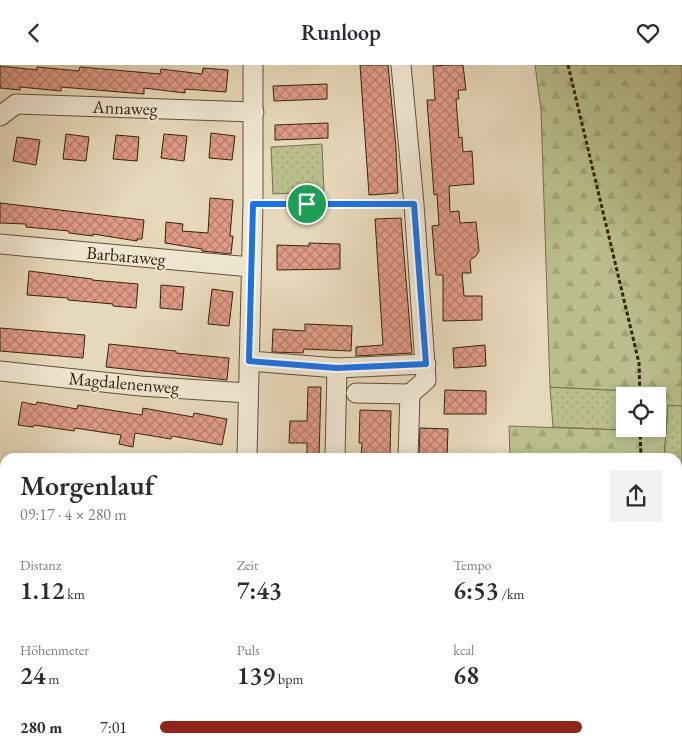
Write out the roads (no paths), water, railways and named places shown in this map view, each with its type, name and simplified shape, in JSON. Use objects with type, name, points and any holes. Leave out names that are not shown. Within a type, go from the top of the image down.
[{"type":"street","points":[[247,453],[254,65]]},
{"type":"street","points":[[356,393],[410,393],[426,380],[414,204],[401,65]]},
{"type":"street","name":"Annaweg","points":[[0,116],[16,104],[254,112]]},
{"type":"street","name":"Barbaraweg","points":[[0,244],[251,267]]},
{"type":"street","points":[[249,361],[337,368],[426,364]]},
{"type":"street","points":[[334,453],[337,368]]},
{"type":"street","name":"Magdalenenweg","points":[[0,371],[140,386],[248,393]]},
{"type":"street","points":[[408,453],[410,393]]}]
